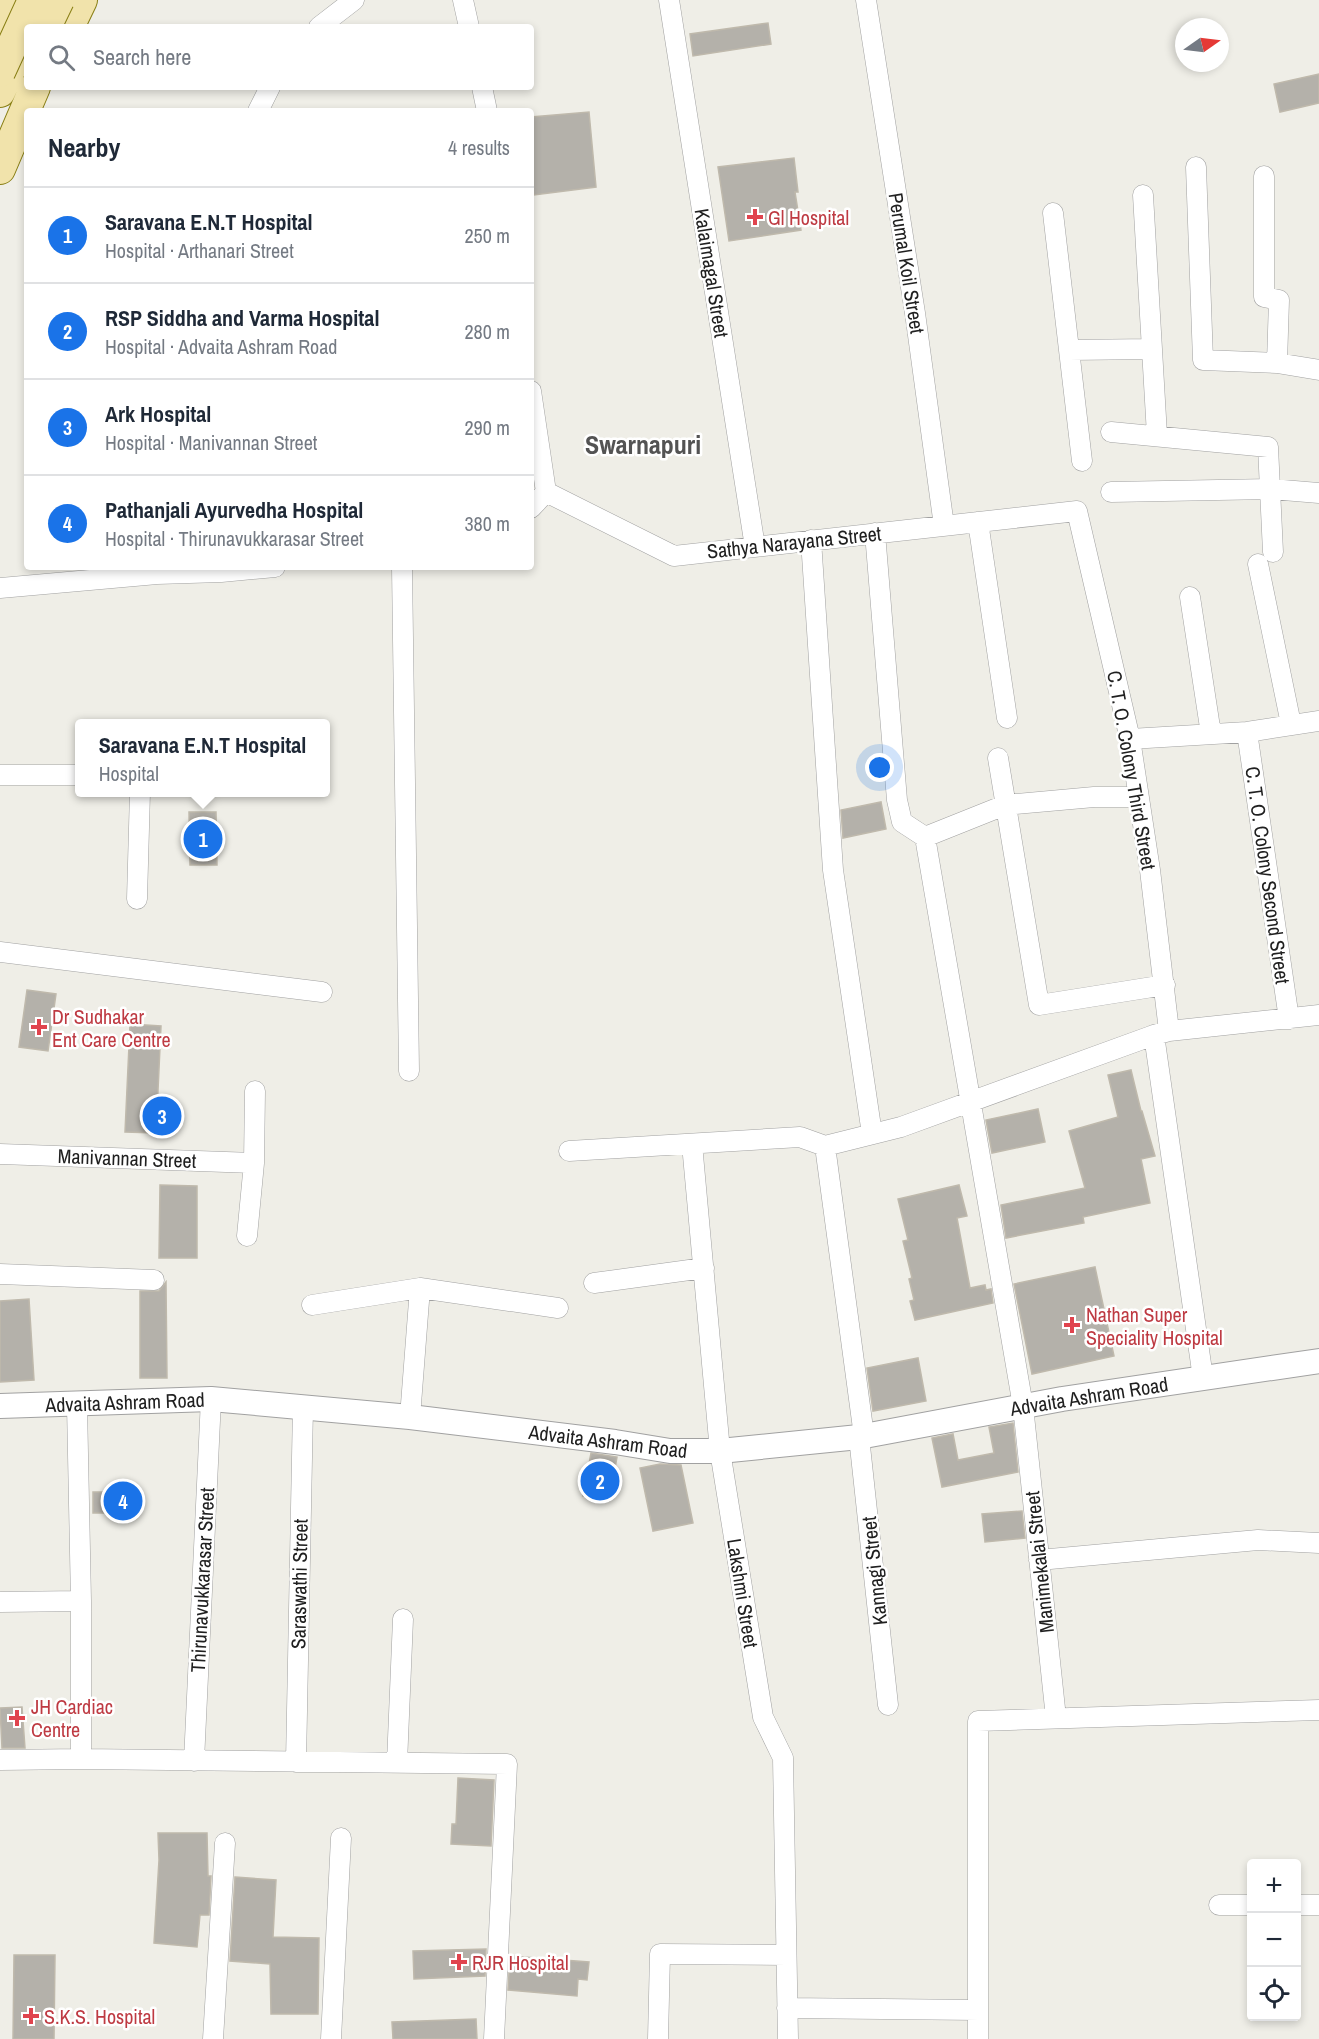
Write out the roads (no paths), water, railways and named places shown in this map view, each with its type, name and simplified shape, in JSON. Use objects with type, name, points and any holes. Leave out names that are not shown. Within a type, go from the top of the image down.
[{"type":"main road","points":[[31,24],[42,0]]},
{"type":"main road","points":[[0,72],[11,6]]},
{"type":"main road","points":[[50,24],[70,10]]},
{"type":"main road","points":[[0,92],[24,40]]},
{"type":"main road","points":[[0,128],[24,75]]},
{"type":"main road","points":[[25,108],[33,90]]},
{"type":"main road","points":[[32,108],[41,90]]},
{"type":"main road","points":[[0,169],[24,111]]},
{"type":"main road","points":[[0,188],[24,128]]},
{"type":"street","points":[[323,24],[354,0]]},
{"type":"street","points":[[463,0],[468,24]]},
{"type":"street","name":"Kalaimagal Street","points":[[669,0],[755,547]]},
{"type":"street","name":"Perumal Koil Street","points":[[866,0],[915,313],[944,526]]},
{"type":"street","points":[[11,6],[70,10]]},
{"type":"street","points":[[260,108],[268,90]]},
{"type":"street","points":[[483,90],[486,108]]},
{"type":"street","points":[[1196,168],[1203,360],[1276,363],[1319,370]]},
{"type":"street","points":[[1264,176],[1264,297],[1279,300],[1276,363]]},
{"type":"street","points":[[1143,195],[1157,435]]},
{"type":"street","points":[[1053,213],[1082,461]]},
{"type":"street","points":[[1069,350],[1152,349]]},
{"type":"street","points":[[534,411],[546,492],[534,505]]},
{"type":"street","points":[[1111,432],[1268,447],[1271,489],[1265,558],[1291,724]]},
{"type":"street","points":[[1111,492],[1271,489],[1319,493]]},
{"type":"street","name":"Sathya Narayana Street","points":[[546,492],[674,556],[1077,511]]},
{"type":"street","name":"C. T. O. Colony Third Street","points":[[1077,511],[1130,740],[1150,870],[1165,984],[1161,1033],[1203,1378]]},
{"type":"street","points":[[978,522],[1007,718]]},
{"type":"street","points":[[875,533],[897,800],[903,822],[925,837],[1005,805],[1094,796],[1138,797]]},
{"type":"street","points":[[811,540],[833,870],[872,1134]]},
{"type":"street","points":[[0,588],[157,570],[221,572],[243,570]]},
{"type":"street","points":[[402,570],[409,1071]]},
{"type":"street","points":[[1190,597],[1211,734]]},
{"type":"street","points":[[1130,740],[1247,732],[1319,721]]},
{"type":"street","name":"C. T. O. Colony Second Street","points":[[1247,732],[1289,1019]]},
{"type":"street","points":[[998,758],[1039,1005],[1165,984]]},
{"type":"street","points":[[0,775],[75,775]]},
{"type":"street","points":[[137,899],[140,797]]},
{"type":"street","name":"Manimekalai Street","points":[[925,837],[1023,1406],[1056,1718]]},
{"type":"street","points":[[0,952],[322,992]]},
{"type":"street","points":[[569,1151],[800,1137],[825,1146],[901,1127],[1161,1033],[1319,1015]]},
{"type":"street","points":[[247,1236],[254,1163],[255,1091]]},
{"type":"street","name":"Lakshmi Street","points":[[692,1144],[720,1451],[763,1717],[783,1758],[788,2039]]},
{"type":"street","name":"Kannagi Street","points":[[825,1146],[862,1437],[888,1705]]},
{"type":"street","name":"Manivannan Street","points":[[0,1154],[254,1163]]},
{"type":"street","points":[[594,1283],[704,1268]]},
{"type":"street","points":[[0,1274],[154,1280]]},
{"type":"street","points":[[312,1305],[420,1288],[558,1308]]},
{"type":"street","points":[[410,1417],[420,1288]]},
{"type":"street","name":"Advaita Ashram Road","points":[[0,1406],[211,1399],[410,1417],[670,1451],[720,1451],[862,1437],[1023,1406],[1319,1361]]},
{"type":"street","name":"Thirunavukkarasar Street","points":[[194,1761],[211,1399]]},
{"type":"street","points":[[77,1405],[81,1759]]},
{"type":"street","name":"Saraswathi Street","points":[[296,1762],[303,1407]]},
{"type":"street","points":[[1039,1560],[1258,1540],[1319,1543]]},
{"type":"street","points":[[0,1602],[81,1601]]},
{"type":"street","points":[[396,1763],[403,1619]]},
{"type":"street","points":[[978,2039],[978,1721],[1319,1710]]},
{"type":"street","points":[[0,1760],[507,1764],[494,2039]]},
{"type":"street","points":[[331,2039],[341,1838]]},
{"type":"street","points":[[213,2039],[225,1842]]},
{"type":"street","points":[[1219,1905],[1247,1905]]},
{"type":"street","points":[[1301,1905],[1319,1905]]},
{"type":"street","points":[[658,2039],[660,1954],[786,1955]]},
{"type":"street","points":[[787,2008],[978,2010]]},
{"type":"place","name":"Gl Hospital","points":[[755,217]]},
{"type":"place","name":"Saravana E.N.T Hospital","points":[[203,839]]},
{"type":"place","name":"Dr Sudhakar Ent Care Centre","points":[[39,1027]]},
{"type":"place","name":"Ark Hospital","points":[[162,1116]]},
{"type":"place","name":"Nathan Super Speciality Hospital","points":[[1072,1325]]},
{"type":"place","name":"RSP Siddha and Varma Hospital","points":[[600,1481]]},
{"type":"place","name":"Pathanjali Ayurvedha Hospital","points":[[123,1501]]},
{"type":"place","name":"JH Cardiac Centre","points":[[17,1718]]},
{"type":"place","name":"RJR Hospital","points":[[459,1962]]},
{"type":"place","name":"S.K.S. Hospital","points":[[31,2016]]},
{"type":"district","name":"Swarnapuri","points":[[643,444]]}]
